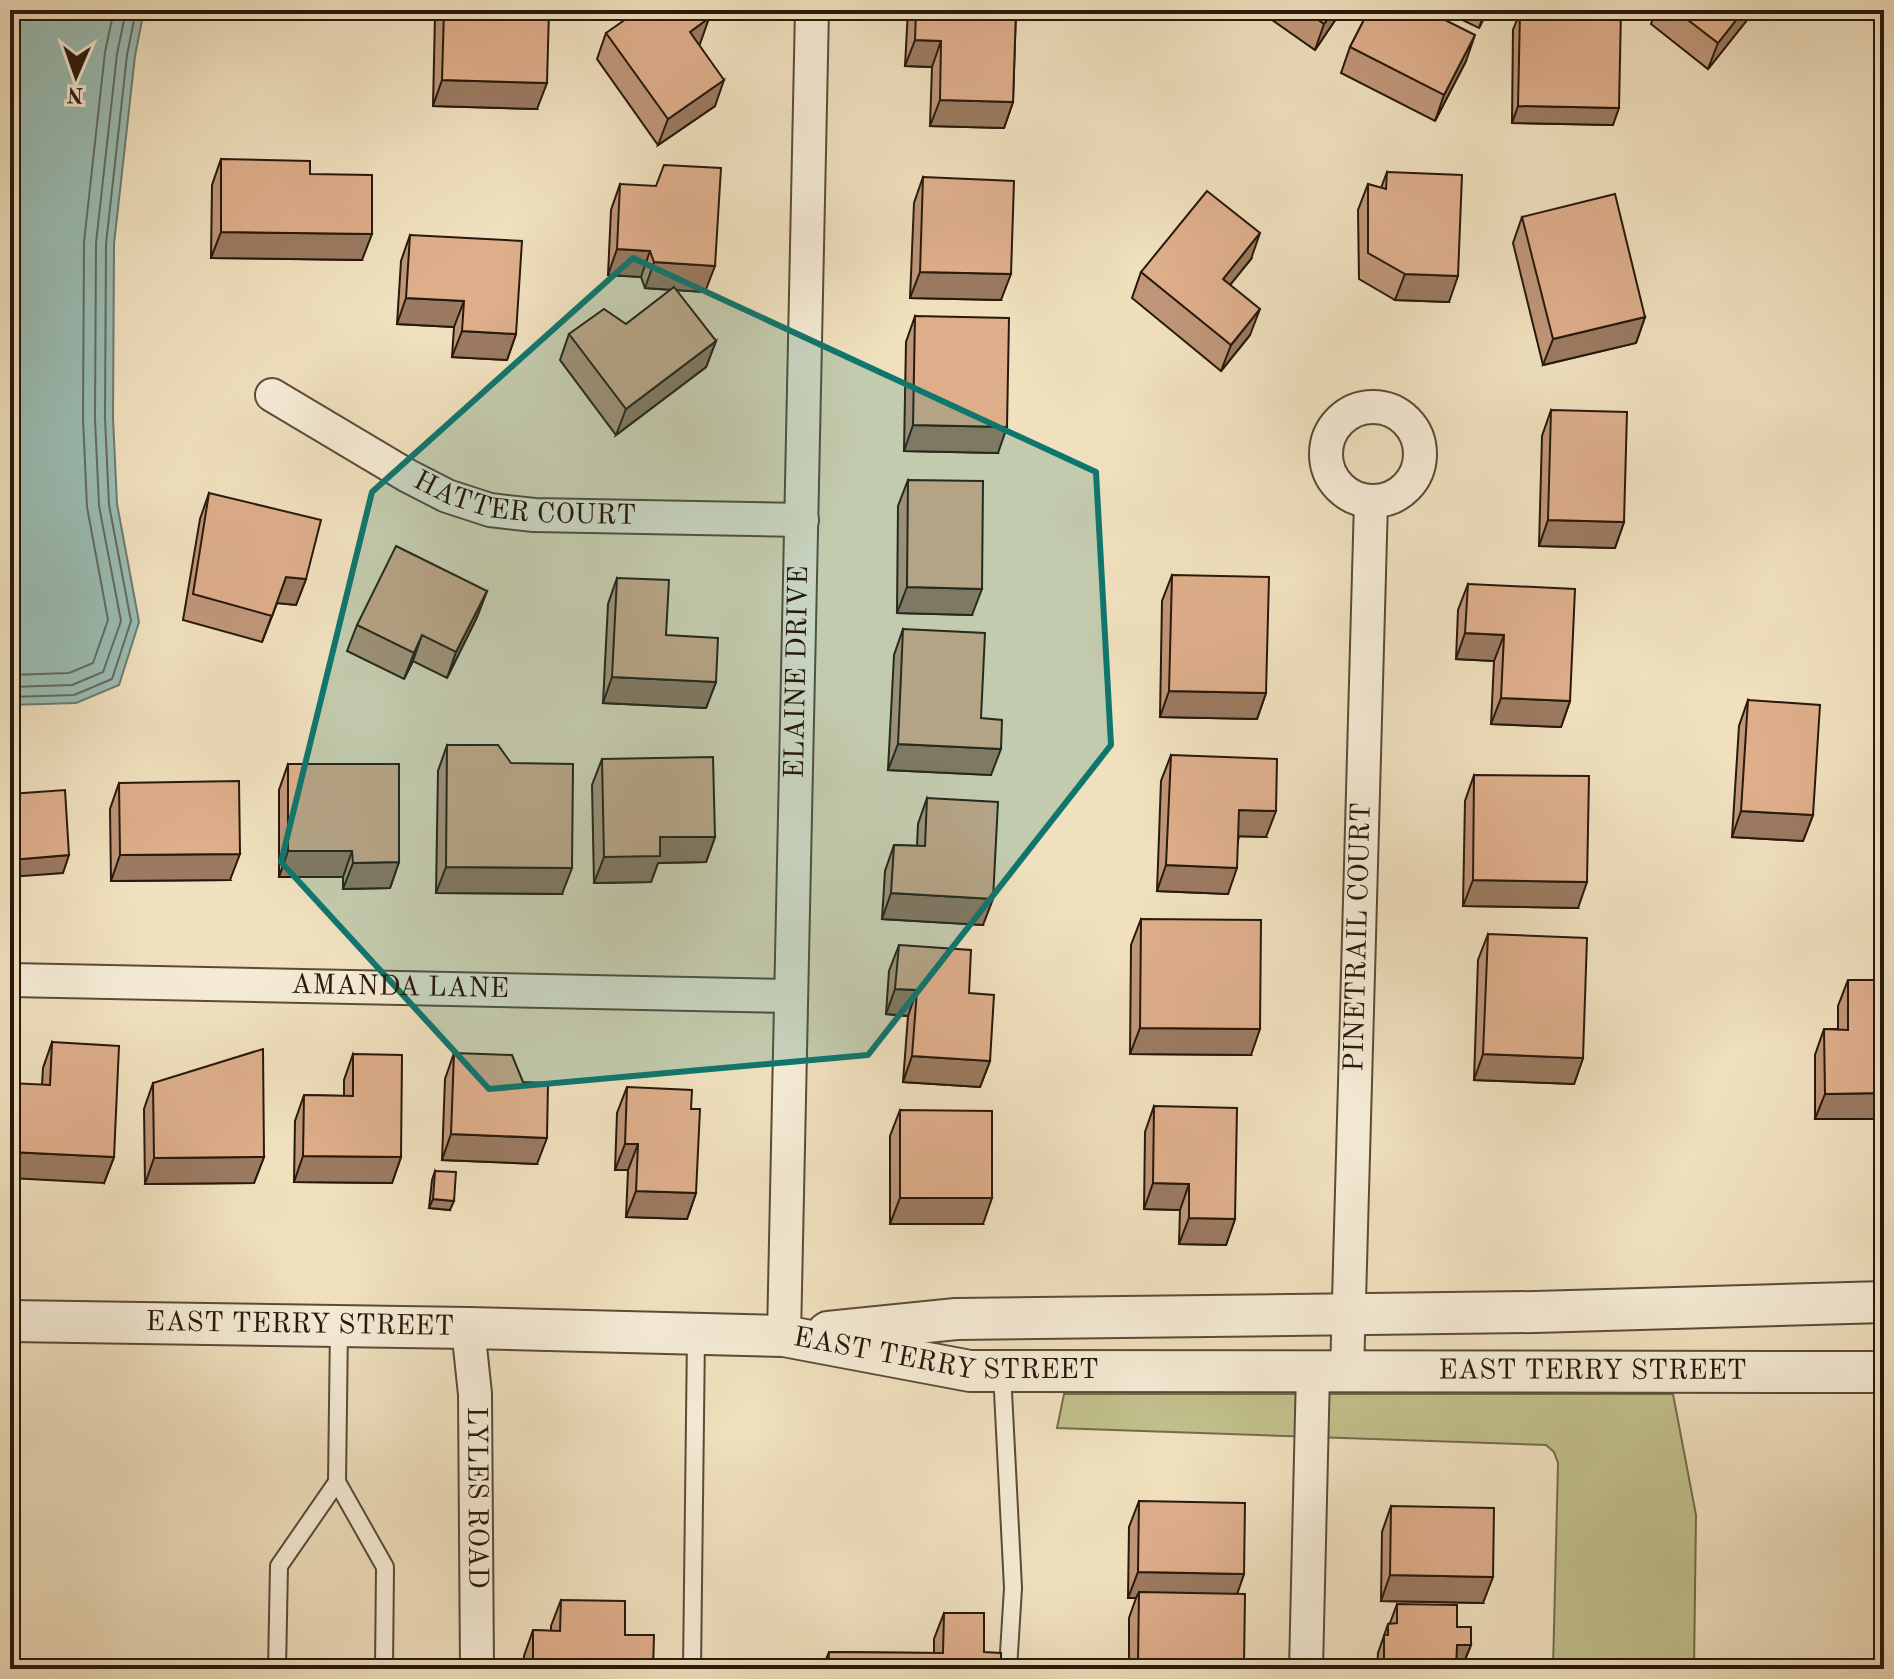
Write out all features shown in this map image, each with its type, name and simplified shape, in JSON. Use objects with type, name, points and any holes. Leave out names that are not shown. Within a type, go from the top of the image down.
[{"type":"street","name":"ELAINE DRIVE","points":[[784,1336],[812,10]]},
{"type":"street","name":"HATTER COURT","points":[[272,395],[408,476],[447,496],[490,510],[534,515],[802,520]]},
{"type":"street","name":"PINETRAIL COURT","points":[[1306,1669],[1330,1372],[1348,1314],[1371,501]]},
{"type":"street","name":"AMANDA LANE","points":[[10,980],[791,996]]},
{"type":"street","points":[[784,1336],[956,1319],[1535,1312],[1884,1302]]},
{"type":"street","name":"EAST TERRY STREET","points":[[10,1321],[784,1336],[970,1371],[1884,1372]]},
{"type":"street","name":"LYLES ROAD","points":[[468,1328],[475,1394],[477,1669]]},
{"type":"lane","points":[[339,1326],[337,1482],[385,1567],[384,1669]]},
{"type":"lane","points":[[692,1669],[696,1334]]},
{"type":"lane","points":[[1002,1371],[1013,1588],[1008,1669]]},
{"type":"lane","points":[[277,1669],[279,1566],[337,1482]]},
{"type":"highlighted area","points":[[633,258],[1096,472],[1111,745],[868,1055],[489,1089],[281,862],[372,492]]},
{"type":"shaded area","points":[[1064,1394],[1673,1394],[1696,1515],[1694,1669],[1553,1669],[1558,1463],[1554,1452],[1546,1445],[1057,1428]]},
{"type":"water","points":[[10,10],[144,10],[135,56],[114,244],[113,418],[117,504],[139,622],[119,685],[76,703],[10,705]]},
{"type":"building","points":[[444,10],[549,10],[547,83],[442,80]]},
{"type":"building","points":[[639,10],[703,10],[709,18],[690,32],[724,80],[668,119],[606,33]]},
{"type":"building","points":[[916,10],[1016,10],[1013,102],[940,100],[941,41],[915,40]]},
{"type":"building","points":[[1305,10],[1334,10],[1324,24]]},
{"type":"building","points":[[1369,10],[1448,10],[1443,19],[1475,35],[1444,95],[1350,47]]},
{"type":"building","points":[[1572,10],[1621,10],[1619,108],[1518,106],[1520,12],[1571,14]]},
{"type":"building","points":[[1675,10],[1744,10],[1718,43]]},
{"type":"building","points":[[221,159],[310,161],[310,174],[372,175],[372,234],[221,232]]},
{"type":"building","points":[[664,165],[721,168],[715,266],[654,262],[650,251],[617,249],[620,184],[656,186]]},
{"type":"building","points":[[1387,172],[1462,175],[1458,276],[1405,274],[1368,253],[1368,184],[1386,189]]},
{"type":"building","points":[[923,177],[1014,181],[1011,274],[920,272]]},
{"type":"building","points":[[1207,191],[1260,233],[1223,279],[1260,309],[1231,345],[1141,272]]},
{"type":"building","points":[[1615,194],[1645,317],[1553,339],[1522,217]]},
{"type":"building","points":[[410,235],[522,241],[516,334],[462,331],[464,301],[406,298]]},
{"type":"building","points":[[674,287],[716,341],[626,409],[569,334],[604,309],[626,324]]},
{"type":"building","points":[[915,316],[1009,318],[1007,427],[913,425]]},
{"type":"building","points":[[1551,410],[1627,412],[1624,522],[1548,520]]},
{"type":"building","points":[[908,480],[983,481],[982,589],[907,587]]},
{"type":"building","points":[[209,493],[321,520],[306,579],[286,577],[272,616],[193,594]]},
{"type":"building","points":[[396,546],[487,591],[456,652],[422,635],[414,653],[357,625]]},
{"type":"building","points":[[1172,575],[1269,577],[1266,693],[1169,691]]},
{"type":"building","points":[[617,578],[669,580],[666,635],[718,638],[716,682],[612,677]]},
{"type":"building","points":[[1468,584],[1575,589],[1570,701],[1501,698],[1504,635],[1465,633]]},
{"type":"building","points":[[903,629],[985,633],[981,718],[1002,720],[1001,749],[898,744]]},
{"type":"building","points":[[1748,700],[1820,705],[1813,815],[1741,811]]},
{"type":"building","points":[[447,745],[498,745],[511,763],[573,764],[572,868],[446,867]]},
{"type":"building","points":[[1171,755],[1277,759],[1276,811],[1239,810],[1237,868],[1166,865]]},
{"type":"building","points":[[713,757],[715,837],[660,837],[660,856],[604,857],[602,759]]},
{"type":"building","points":[[288,764],[399,764],[399,862],[353,863],[352,851],[288,851]]},
{"type":"building","points":[[1474,775],[1589,776],[1587,882],[1473,880]]},
{"type":"building","points":[[239,781],[240,854],[120,855],[119,783]]},
{"type":"building","points":[[65,790],[69,855],[10,860],[10,794]]},
{"type":"building","points":[[927,798],[998,802],[993,899],[891,893],[894,845],[925,846]]},
{"type":"building","points":[[1141,919],[1261,920],[1260,1029],[1140,1028]]},
{"type":"building","points":[[1488,934],[1587,938],[1583,1058],[1483,1054]]},
{"type":"building","points":[[899,945],[971,950],[969,993],[994,995],[990,1061],[912,1056],[917,990],[895,989]]},
{"type":"building","points":[[1848,980],[1884,980],[1884,1093],[1825,1094],[1824,1029],[1848,1030]]},
{"type":"building","points":[[52,1042],[119,1046],[114,1157],[10,1152],[10,1083],[50,1085]]},
{"type":"building","points":[[263,1049],[264,1157],[154,1158],[153,1083]]},
{"type":"building","points":[[454,1053],[512,1055],[523,1082],[548,1083],[547,1138],[451,1134]]},
{"type":"building","points":[[353,1054],[402,1055],[401,1157],[303,1156],[304,1095],[353,1096]]},
{"type":"building","points":[[627,1087],[692,1090],[691,1109],[700,1109],[696,1193],[636,1191],[638,1144],[625,1144]]},
{"type":"building","points":[[1154,1106],[1237,1108],[1235,1219],[1189,1218],[1189,1184],[1153,1183]]},
{"type":"building","points":[[900,1110],[992,1111],[992,1198],[900,1198]]},
{"type":"building","points":[[435,1171],[456,1172],[454,1201],[433,1199]]},
{"type":"building","points":[[1139,1501],[1245,1503],[1244,1574],[1138,1572]]},
{"type":"building","points":[[1391,1506],[1494,1508],[1493,1577],[1390,1575]]},
{"type":"building","points":[[1139,1592],[1245,1594],[1244,1665],[1138,1663]]},
{"type":"building","points":[[561,1600],[625,1601],[625,1635],[654,1635],[653,1669],[533,1668],[533,1630],[560,1631]]},
{"type":"building","points":[[1397,1604],[1457,1605],[1457,1627],[1471,1627],[1471,1645],[1457,1645],[1456,1669],[1384,1669],[1384,1635],[1388,1635],[1388,1624],[1397,1623]]},
{"type":"building","points":[[944,1613],[984,1613],[984,1652],[1001,1653],[1001,1669],[828,1669],[829,1652],[943,1653]]}]
